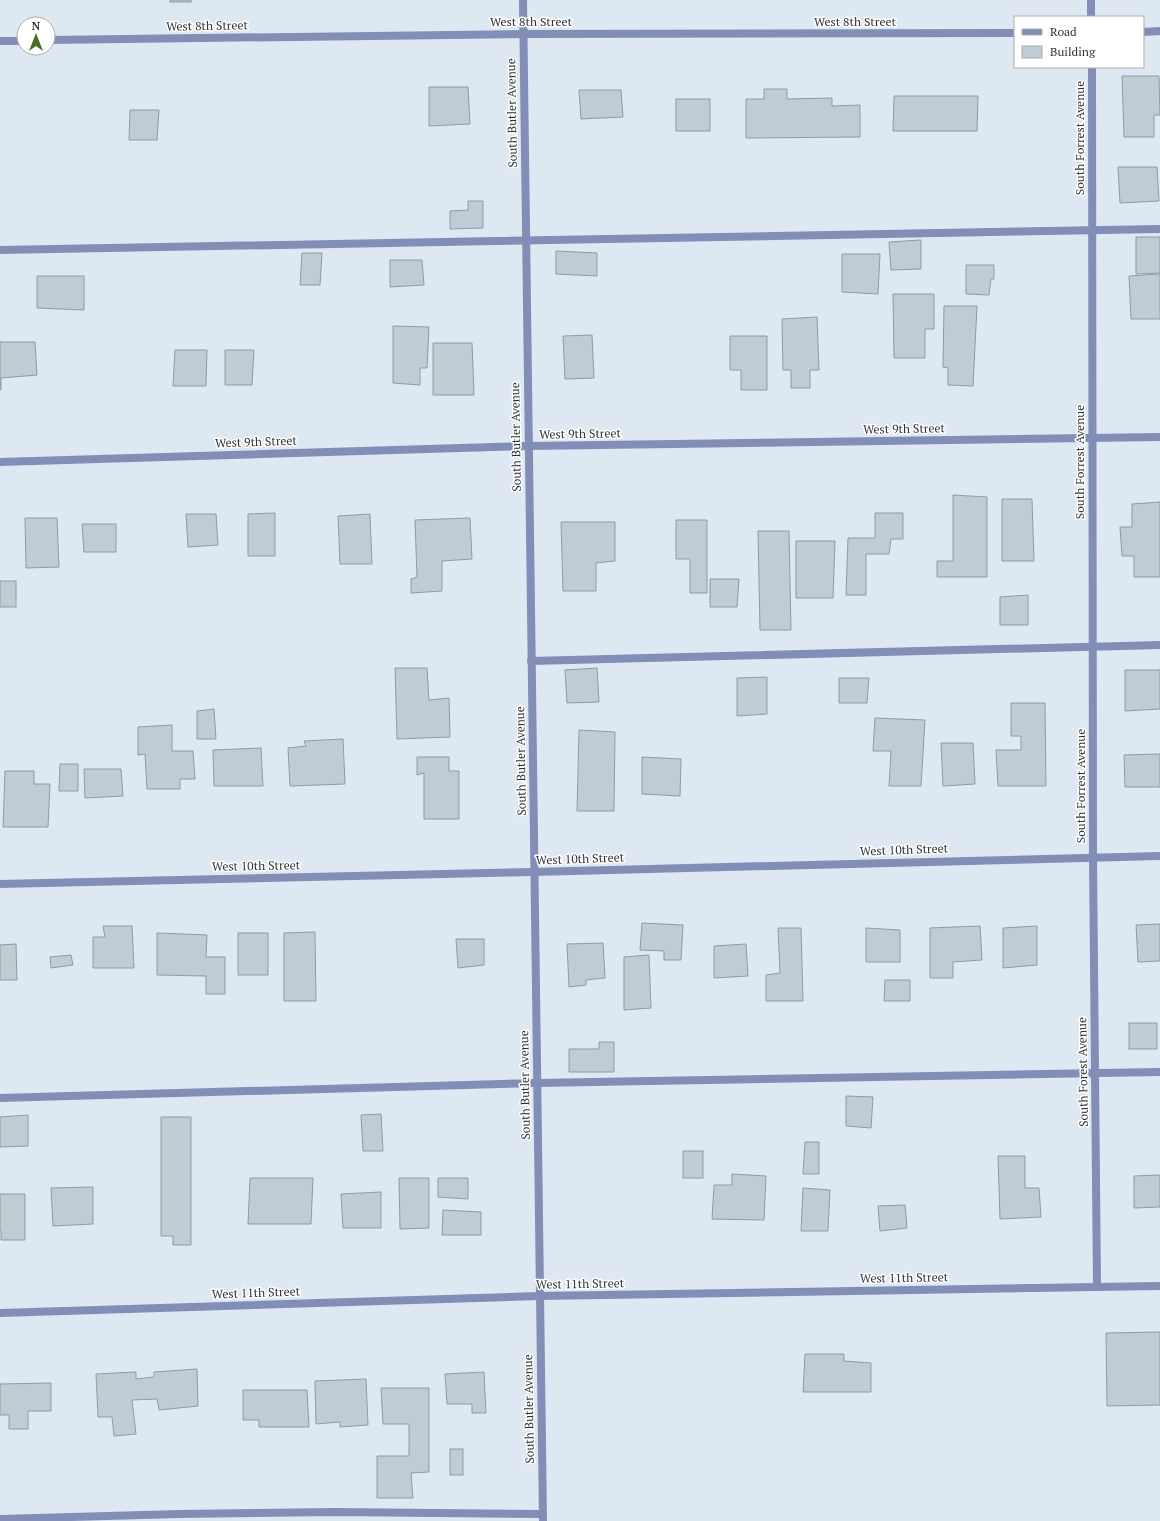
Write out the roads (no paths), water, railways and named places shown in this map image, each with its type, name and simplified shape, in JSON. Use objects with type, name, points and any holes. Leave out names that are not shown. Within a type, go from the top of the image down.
[{"type":"street","name":"South Butler Avenue","points":[[523,0],[543,1518]]},
{"type":"street","points":[[1091,0],[1092,16]]},
{"type":"street","points":[[1144,32],[1160,31]]},
{"type":"street","name":"West 8th Street","points":[[56,40],[523,34],[1014,33]]},
{"type":"street","points":[[0,41],[16,41]]},
{"type":"street","name":"South Forrest Avenue","points":[[1092,68],[1093,857]]},
{"type":"street","points":[[0,250],[1160,229]]},
{"type":"street","name":"West 9th Street","points":[[0,462],[528,446],[1160,437]]},
{"type":"street","points":[[531,660],[1160,645]]},
{"type":"street","name":"West 10th Street","points":[[0,884],[1160,856]]},
{"type":"street","name":"South Forest Avenue","points":[[1093,857],[1097,1287]]},
{"type":"street","points":[[0,1098],[537,1083],[1160,1072]]},
{"type":"street","name":"West 11th Street","points":[[0,1313],[540,1296],[1160,1286]]},
{"type":"street","points":[[0,1520],[178,1514],[334,1512],[543,1518]]}]
